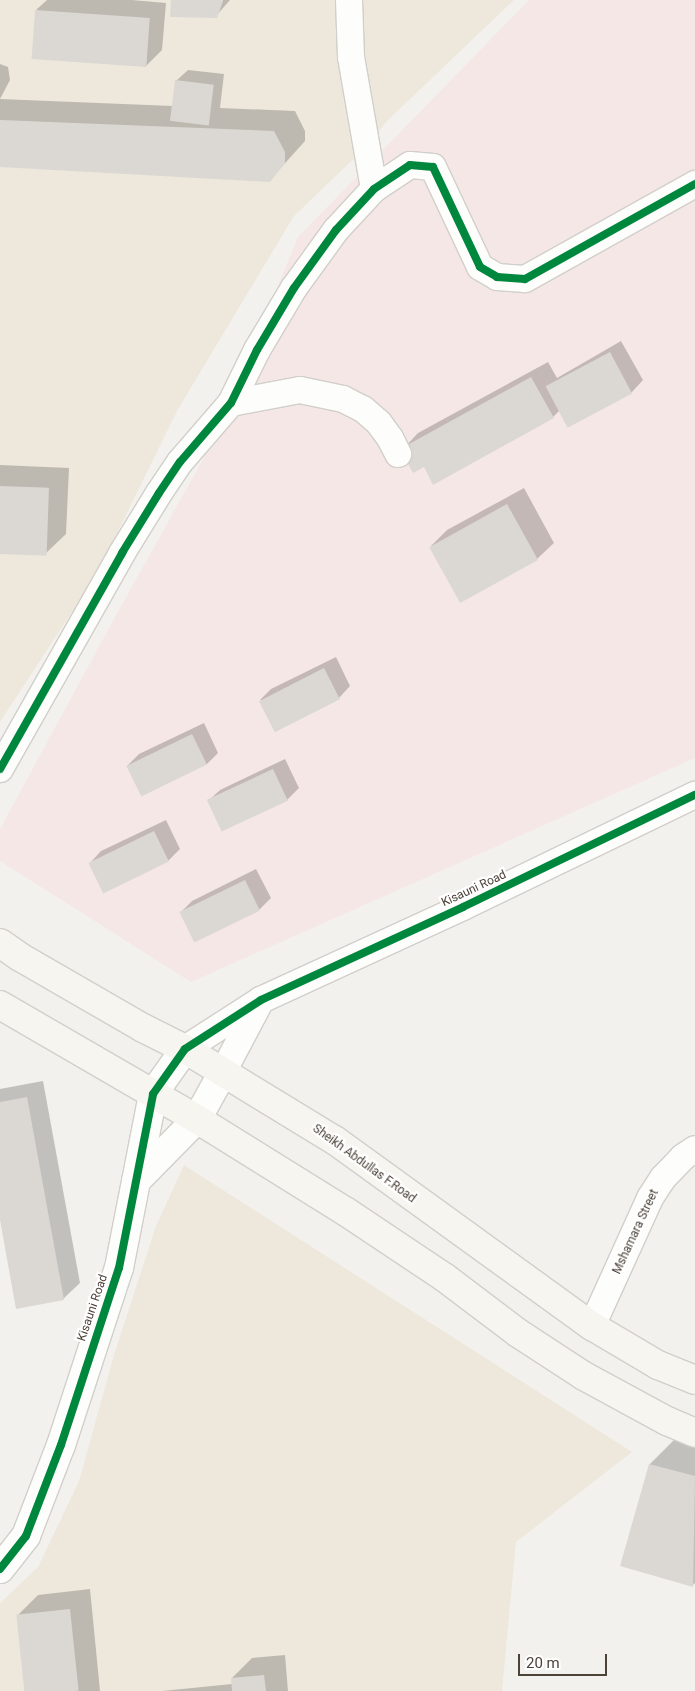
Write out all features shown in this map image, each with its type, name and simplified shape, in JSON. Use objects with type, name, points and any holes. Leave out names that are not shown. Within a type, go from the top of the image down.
[{"type":"main road","name":"Sheikh Abdullas F.Road","points":[[0,943],[20,957],[143,1028],[185,1049],[336,1141],[592,1326],[658,1365],[695,1380]]},
{"type":"main road","points":[[0,1005],[196,1119],[345,1211],[444,1277],[518,1333],[584,1376],[667,1421],[695,1433]]},
{"type":"street","points":[[349,0],[351,57],[374,189]]},
{"type":"street","points":[[0,769],[144,516],[180,462],[231,403],[257,350],[294,288],[336,230],[374,189],[410,164],[433,167],[480,267],[498,277],[525,279],[695,184]]},
{"type":"street","points":[[231,403],[300,390],[343,398],[363,409],[379,423],[390,438],[398,454]]},
{"type":"street","name":"Kisauni Road","points":[[0,1569],[26,1536],[61,1445],[119,1268],[153,1094],[185,1049],[261,1000],[463,907],[695,795]]},
{"type":"street","points":[[136,1181],[196,1119],[261,1000]]},
{"type":"street","name":"Mshamara Street","points":[[592,1326],[650,1198],[662,1178],[683,1157],[695,1149]]},
{"type":"shaded area","points":[[0,0],[514,0],[387,121],[367,146],[294,216],[177,411],[98,572],[0,722]]},
{"type":"shaded area","points":[[529,0],[695,0],[695,758],[191,982],[0,861],[0,829],[215,438],[298,237]]},
{"type":"shaded area","points":[[184,1165],[632,1452],[516,1542],[502,1691],[0,1691],[0,1603],[38,1567],[79,1481],[114,1355],[156,1226]]},
{"type":"building","points":[[171,0],[223,1],[217,18],[170,17]]},
{"type":"building","points":[[35,10],[150,18],[146,67],[32,59]]},
{"type":"building","points":[[175,80],[214,85],[209,125],[170,121]]},
{"type":"building","points":[[0,120],[274,131],[285,152],[285,163],[270,182],[0,167]]},
{"type":"building","points":[[610,352],[632,393],[568,428],[546,386]]},
{"type":"building","points":[[531,377],[554,418],[433,485],[424,467],[413,473],[400,449]]},
{"type":"building","points":[[0,486],[49,488],[47,556],[0,554]]},
{"type":"building","points":[[507,504],[538,560],[460,603],[429,547]]},
{"type":"building","points":[[324,668],[340,699],[275,732],[259,701]]},
{"type":"building","points":[[192,734],[207,765],[141,797],[126,766]]},
{"type":"building","points":[[273,769],[288,801],[222,832],[207,800]]},
{"type":"building","points":[[154,831],[169,862],[103,894],[88,863]]},
{"type":"building","points":[[245,880],[260,911],[194,943],[179,912]]},
{"type":"building","points":[[27,1097],[64,1300],[16,1309],[0,1220],[0,1102]]},
{"type":"building","points":[[649,1464],[695,1476],[693,1587],[620,1566]]},
{"type":"building","points":[[70,1609],[79,1691],[24,1691],[16,1615]]},
{"type":"building","points":[[264,1675],[266,1691],[232,1691],[231,1678]]},
{"type":"cycle path","points":[[0,769],[122,553],[159,493],[180,462],[231,403],[257,350],[294,288],[336,230],[374,189],[410,165],[433,167],[480,267],[497,277],[525,279],[695,184]]},
{"type":"cycle path","points":[[0,1569],[26,1536],[61,1445],[119,1268],[153,1094],[185,1049],[261,1000],[463,907],[695,795]]}]
